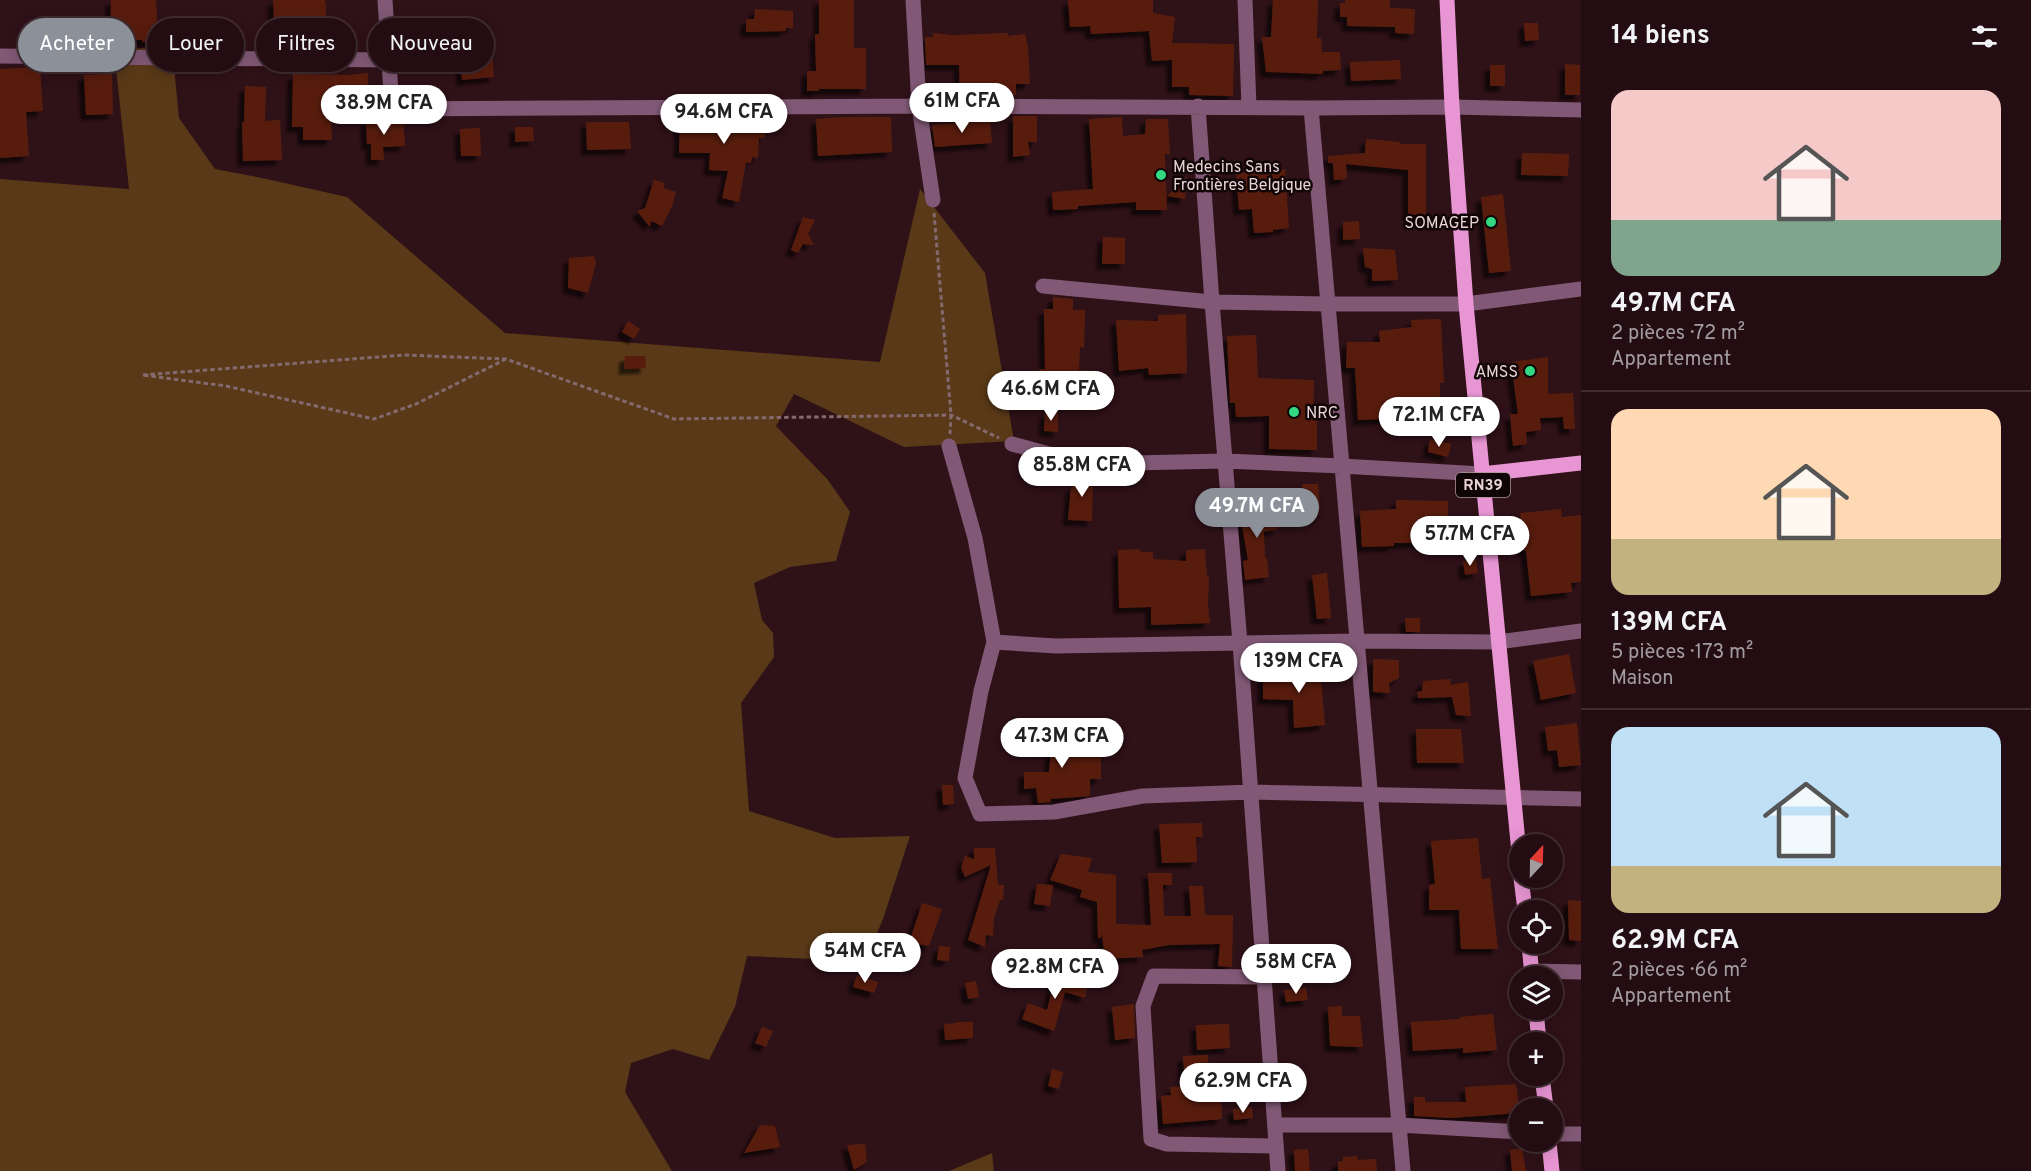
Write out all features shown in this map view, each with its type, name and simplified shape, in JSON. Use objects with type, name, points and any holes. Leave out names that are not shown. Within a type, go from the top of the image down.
[{"type":"main road","name":"RN39","points":[[1447,0],[1466,304],[1516,834]]},
{"type":"main road","points":[[1482,474],[1581,463]]},
{"type":"main road","points":[[1550,1152],[1552,1171]]},
{"type":"street","points":[[385,0],[386,18]]},
{"type":"street","points":[[913,0],[919,106],[933,200]]},
{"type":"street","points":[[1245,0],[1249,107]]},
{"type":"street","points":[[0,56],[368,60]]},
{"type":"street","points":[[389,72],[392,109],[1198,106],[1581,110]]},
{"type":"street","points":[[1198,106],[1278,1171]]},
{"type":"street","points":[[1311,108],[1403,1171]]},
{"type":"street","points":[[1043,286],[1212,302],[1327,304],[1466,304],[1581,289]]},
{"type":"street","points":[[1012,444],[1086,464],[1226,461],[1341,465],[1482,474]]},
{"type":"street","points":[[949,446],[975,538],[994,642],[981,691],[965,778],[980,814],[1054,812],[1143,796],[1251,792],[1581,799]]},
{"type":"street","points":[[994,642],[1056,646],[1356,641],[1498,642],[1581,631]]},
{"type":"street","points":[[1563,973],[1581,972]]},
{"type":"street","points":[[1264,977],[1154,976],[1143,1006],[1150,1127],[1151,1139],[1167,1144],[1276,1146]]},
{"type":"street","points":[[1275,1125],[1399,1125],[1509,1131]]},
{"type":"street","points":[[1563,1134],[1581,1134]]},
{"type":"path","points":[[933,200],[951,415],[949,446]]},
{"type":"path","points":[[506,359],[416,404],[374,419],[226,386],[142,375],[404,355],[506,359],[674,418],[951,415],[1012,444]]},
{"type":"shaded area","points":[[147,48],[147,72],[175,72],[179,118],[215,169],[347,197],[505,333],[880,362],[920,189],[985,273],[1014,441],[904,447],[794,394],[776,426],[828,480],[850,512],[836,561],[790,567],[754,583],[762,620],[773,633],[774,657],[741,703],[749,811],[835,838],[910,836],[883,919],[868,955],[813,959],[747,956],[735,1007],[709,1060],[673,1049],[631,1063],[625,1092],[672,1171],[0,1171],[0,179],[129,189],[116,72],[135,72],[135,49]]},
{"type":"shaded area","points":[[992,1153],[994,1171],[949,1171]]},
{"type":"building","points":[[111,0],[156,0],[157,18],[147,18],[147,42],[135,40],[135,18],[111,18]]},
{"type":"building","points":[[273,0],[325,0],[326,18],[274,18]]},
{"type":"building","points":[[819,0],[854,0],[854,48],[866,48],[866,89],[807,91],[807,71],[816,71],[815,34],[819,34]]},
{"type":"building","points":[[1068,0],[1153,0],[1153,13],[1175,17],[1172,43],[1234,44],[1233,96],[1189,95],[1189,87],[1172,87],[1172,60],[1152,61],[1149,31],[1091,34],[1090,26],[1070,27]]},
{"type":"building","points":[[1273,0],[1318,0],[1317,38],[1321,38],[1322,52],[1340,52],[1341,70],[1323,71],[1323,74],[1266,72],[1262,37],[1271,37]]},
{"type":"building","points":[[1345,0],[1390,0],[1390,8],[1415,9],[1414,34],[1395,33],[1395,27],[1347,26],[1347,17],[1340,17],[1340,3],[1345,3]]},
{"type":"building","points":[[755,9],[793,11],[793,28],[786,28],[786,31],[746,32],[746,19],[754,19]]},
{"type":"building","points":[[1524,23],[1538,23],[1539,40],[1525,41]]},
{"type":"building","points":[[933,33],[953,35],[1008,33],[1008,36],[1025,34],[1030,84],[1016,84],[1016,95],[960,95],[959,65],[926,65],[925,37],[933,37]]},
{"type":"building","points":[[1400,60],[1401,79],[1351,81],[1350,62]]},
{"type":"building","points":[[1565,64],[1580,65],[1580,95],[1565,95]]},
{"type":"building","points":[[1490,65],[1505,65],[1505,86],[1490,86]]},
{"type":"building","points":[[18,68],[18,72],[40,72],[43,111],[26,112],[29,156],[0,158],[0,69]]},
{"type":"building","points":[[461,72],[494,72],[494,77],[462,80]]},
{"type":"building","points":[[368,73],[368,91],[338,92],[338,115],[331,115],[332,140],[303,140],[303,127],[292,127],[293,74]]},
{"type":"building","points":[[112,74],[113,114],[86,115],[84,75]]},
{"type":"building","points":[[245,86],[266,87],[265,121],[280,120],[282,160],[243,161],[242,122],[244,122]]},
{"type":"building","points":[[1013,116],[1037,116],[1037,142],[1028,142],[1030,155],[1013,157]]},
{"type":"building","points":[[680,117],[765,117],[765,138],[759,138],[758,158],[752,157],[751,163],[746,162],[739,202],[722,198],[728,171],[709,170],[710,153],[679,153]]},
{"type":"building","points":[[891,117],[892,152],[818,156],[816,119]]},
{"type":"building","points":[[1122,117],[1123,136],[1145,134],[1146,119],[1168,119],[1170,154],[1165,154],[1167,210],[1136,210],[1136,202],[1053,210],[1052,192],[1093,189],[1089,119]]},
{"type":"building","points":[[403,119],[405,146],[383,147],[384,160],[371,160],[371,144],[367,144],[366,121]]},
{"type":"building","points":[[990,121],[992,143],[935,147],[932,125]]},
{"type":"building","points":[[586,122],[629,122],[631,149],[587,150]]},
{"type":"building","points":[[515,127],[533,127],[534,141],[515,142]]},
{"type":"building","points":[[480,128],[481,156],[461,156],[460,129]]},
{"type":"building","points":[[1366,139],[1400,142],[1400,144],[1426,144],[1426,215],[1408,215],[1408,170],[1346,164],[1347,179],[1334,180],[1333,163],[1328,163],[1328,156],[1365,153]]},
{"type":"building","points":[[1522,153],[1569,154],[1568,176],[1521,175]]},
{"type":"building","points":[[1277,161],[1278,170],[1285,169],[1289,228],[1254,233],[1252,209],[1239,210],[1236,173],[1253,172],[1252,162]]},
{"type":"building","points":[[1187,176],[1185,199],[1167,196]]},
{"type":"building","points":[[654,180],[665,183],[663,188],[676,192],[662,226],[651,221],[650,227],[637,211],[645,208]]},
{"type":"building","points":[[1503,194],[1511,271],[1489,273],[1481,197]]},
{"type":"building","points":[[803,217],[815,220],[808,234],[814,245],[803,244],[798,253],[791,250]]},
{"type":"building","points":[[1359,221],[1360,239],[1343,240],[1343,222]]},
{"type":"building","points":[[1103,237],[1125,238],[1125,264],[1102,264]]},
{"type":"building","points":[[1363,248],[1395,250],[1398,280],[1372,281],[1372,269],[1365,267]]},
{"type":"building","points":[[594,256],[596,263],[588,293],[568,288],[569,258]]},
{"type":"building","points":[[1053,297],[1073,299],[1073,310],[1085,310],[1084,348],[1080,347],[1079,370],[1094,371],[1094,384],[1038,382],[1039,369],[1045,369],[1044,309],[1053,309]]},
{"type":"building","points":[[1186,314],[1187,373],[1149,375],[1148,368],[1119,371],[1116,320],[1158,321],[1158,315]]},
{"type":"building","points":[[1441,319],[1444,383],[1440,383],[1439,428],[1406,426],[1406,418],[1358,420],[1355,368],[1346,368],[1347,342],[1380,342],[1379,331],[1412,327],[1411,320]]},
{"type":"building","points":[[628,321],[640,329],[634,339],[622,332]]},
{"type":"building","points":[[1256,335],[1258,378],[1314,380],[1313,417],[1317,417],[1317,450],[1269,449],[1269,416],[1236,417],[1235,403],[1230,403],[1227,336]]},
{"type":"building","points":[[625,356],[645,356],[646,368],[624,369]]},
{"type":"building","points":[[1548,357],[1548,394],[1573,393],[1575,429],[1564,429],[1563,417],[1540,418],[1541,430],[1526,432],[1527,444],[1513,446],[1510,414],[1518,414],[1511,362]]},
{"type":"building","points":[[1045,412],[1058,412],[1058,432],[1044,431]]},
{"type":"building","points":[[1430,439],[1451,444],[1448,457],[1428,452]]},
{"type":"building","points":[[1076,472],[1093,474],[1092,521],[1068,520],[1071,486],[1076,486]]},
{"type":"building","points":[[1302,484],[1318,484],[1320,510],[1304,509]]},
{"type":"building","points":[[1396,500],[1448,501],[1451,543],[1394,543],[1394,546],[1362,547],[1360,511],[1396,509]]},
{"type":"building","points":[[1275,505],[1278,529],[1264,532],[1265,559],[1267,558],[1269,577],[1245,580],[1243,561],[1248,560],[1239,508]]},
{"type":"building","points":[[1561,509],[1562,517],[1581,515],[1581,582],[1571,583],[1572,592],[1531,596],[1520,513]]},
{"type":"building","points":[[1139,549],[1140,552],[1153,552],[1153,559],[1186,561],[1186,550],[1205,549],[1207,576],[1209,576],[1210,623],[1151,625],[1151,607],[1119,608],[1118,550]]},
{"type":"building","points":[[1476,560],[1478,573],[1465,575],[1463,561]]},
{"type":"building","points":[[1327,573],[1331,618],[1317,619],[1312,575]]},
{"type":"building","points":[[1405,618],[1420,618],[1420,632],[1406,632]]},
{"type":"building","points":[[1569,654],[1576,693],[1541,700],[1533,661]]},
{"type":"building","points":[[1373,659],[1399,660],[1399,678],[1389,683],[1390,693],[1373,692]]},
{"type":"building","points":[[1314,664],[1326,673],[1321,679],[1325,725],[1294,728],[1293,700],[1263,699],[1263,675],[1308,669]]},
{"type":"building","points":[[1451,679],[1450,685],[1468,682],[1471,716],[1456,715],[1452,697],[1418,698],[1417,692],[1422,691],[1423,681]]},
{"type":"building","points":[[1041,723],[1063,729],[1058,751],[1087,750],[1087,755],[1101,754],[1101,779],[1090,779],[1090,796],[1050,799],[1051,802],[1038,803],[1036,788],[1024,789],[1024,772],[1049,772],[1051,751],[1030,748]]},
{"type":"building","points":[[1577,723],[1581,765],[1559,767],[1557,750],[1548,751],[1545,727]]},
{"type":"building","points":[[1416,729],[1461,729],[1464,763],[1417,763]]},
{"type":"building","points":[[942,785],[953,785],[954,804],[943,805]]},
{"type":"building","points":[[1202,823],[1203,837],[1196,837],[1197,862],[1162,863],[1159,824]]},
{"type":"building","points":[[1478,838],[1482,879],[1490,878],[1498,949],[1461,949],[1459,910],[1429,910],[1429,885],[1435,884],[1431,841]]},
{"type":"building","points":[[974,848],[995,848],[998,885],[1004,885],[1003,900],[1000,900],[994,918],[993,936],[986,935],[985,947],[968,940],[991,865],[965,877],[961,868],[965,856],[974,859]]},
{"type":"building","points":[[1061,854],[1092,858],[1088,872],[1116,875],[1116,924],[1151,925],[1148,873],[1172,873],[1172,885],[1163,885],[1164,916],[1191,916],[1189,886],[1203,886],[1205,915],[1233,915],[1232,967],[1218,966],[1220,944],[1169,945],[1142,950],[1143,957],[1105,959],[1102,934],[1101,938],[1098,938],[1097,902],[1080,897],[1082,890],[1050,880]]},
{"type":"building","points":[[1037,884],[1053,885],[1050,906],[1034,904]]},
{"type":"building","points":[[1568,900],[1581,901],[1581,941],[1569,940]]},
{"type":"building","points":[[922,903],[942,909],[929,946],[909,943]]},
{"type":"building","points":[[939,946],[950,947],[949,961],[937,960]]},
{"type":"building","points":[[1061,966],[1072,970],[1068,979],[1088,984],[1085,998],[1065,992],[1054,1031],[1022,1019],[1028,1003],[1047,1010],[1054,981]]},
{"type":"building","points":[[857,975],[878,982],[874,993],[853,987]]},
{"type":"building","points":[[976,981],[979,997],[968,999],[965,983]]},
{"type":"building","points":[[1306,988],[1308,1000],[1286,1002],[1284,990]]},
{"type":"building","points":[[1134,1004],[1135,1038],[1115,1040],[1112,1007]]},
{"type":"building","points":[[1342,1006],[1342,1016],[1360,1016],[1363,1047],[1330,1046],[1328,1007]]},
{"type":"building","points":[[1493,1014],[1497,1050],[1463,1053],[1463,1048],[1413,1051],[1411,1022]]},
{"type":"building","points":[[973,1022],[973,1038],[945,1040],[944,1024]]},
{"type":"building","points":[[1229,1024],[1230,1048],[1197,1050],[1196,1025]]},
{"type":"building","points":[[762,1027],[773,1031],[766,1047],[755,1043]]},
{"type":"building","points":[[1208,1055],[1210,1092],[1221,1092],[1222,1119],[1163,1124],[1161,1096],[1171,1095],[1170,1087],[1185,1086],[1183,1056]]},
{"type":"building","points":[[1052,1069],[1063,1072],[1059,1089],[1048,1086]]},
{"type":"building","points":[[1509,1084],[1516,1086],[1518,1098],[1509,1098],[1509,1114],[1451,1118],[1414,1116],[1414,1097],[1425,1097],[1425,1102],[1466,1102],[1465,1087]]},
{"type":"building","points":[[1252,1107],[1253,1118],[1234,1120],[1233,1109]]},
{"type":"building","points":[[760,1125],[775,1126],[780,1147],[744,1153]]},
{"type":"building","points":[[865,1144],[867,1162],[854,1170],[847,1145]]},
{"type":"building","points":[[1308,1149],[1310,1171],[1295,1171],[1294,1150]]},
{"type":"building","points":[[1510,1152],[1523,1152],[1526,1171],[1512,1171]]},
{"type":"building","points":[[1357,1156],[1358,1160],[1376,1159],[1377,1171],[1338,1171],[1338,1161],[1343,1161],[1343,1157]]},
{"type":"place","name":"Medecins Sans Frontières Belgique","points":[[1161,175]]},
{"type":"place","name":"SOMAGEP","points":[[1491,222]]},
{"type":"place","name":"AMSS","points":[[1530,371]]},
{"type":"place","name":"NRC","points":[[1294,412]]}]
